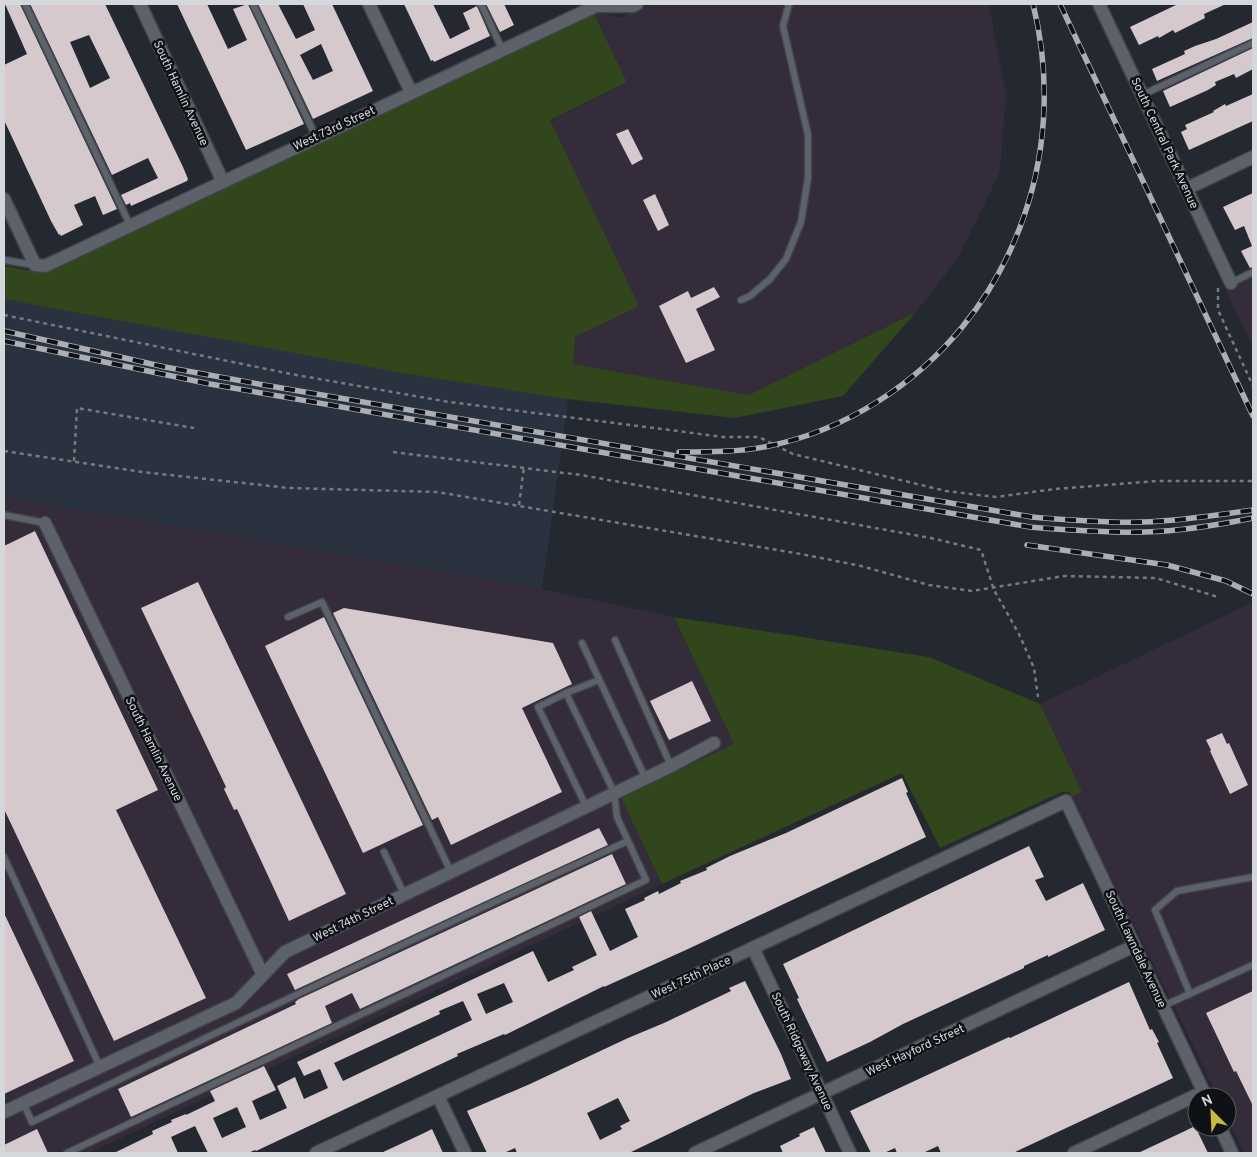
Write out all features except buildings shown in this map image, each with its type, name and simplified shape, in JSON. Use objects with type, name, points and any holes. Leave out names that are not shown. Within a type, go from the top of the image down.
[{"type":"street","name":"South Hamlin Avenue","points":[[140,4],[223,182]]},
{"type":"street","points":[[369,4],[410,92]]},
{"type":"street","name":"West 73rd Street","points":[[35,265],[45,266],[595,5],[633,6],[637,4]]},
{"type":"street","name":"South Central Park Avenue","points":[[1099,4],[1186,188],[1224,283]]},
{"type":"street","points":[[1186,188],[1253,157]]},
{"type":"street","points":[[4,199],[35,265]]},
{"type":"street","name":"South Hamlin Avenue","points":[[45,523],[263,975]]},
{"type":"street","name":"West 74th Street","points":[[4,1112],[236,1003],[285,952],[671,766],[714,743]]},
{"type":"street","name":"South Lawndale Avenue","points":[[1066,801],[1200,1087]]},
{"type":"street","name":"West 75th Place","points":[[316,1153],[1066,801]]},
{"type":"street","name":"West Hayford Street","points":[[695,1153],[1134,946]]},
{"type":"street","name":"South Ridgeway Avenue","points":[[753,948],[850,1153]]},
{"type":"street","points":[[438,1096],[465,1153]]},
{"type":"street","points":[[1074,1153],[1187,1103]]},
{"type":"street","points":[[1225,1137],[1232,1153]]},
{"type":"lane","points":[[25,4],[130,226]]},
{"type":"lane","points":[[253,4],[316,137]]},
{"type":"lane","points":[[481,4],[502,49]]},
{"type":"lane","points":[[741,300],[750,296],[770,279],[786,259],[801,222],[808,178],[808,135],[783,26],[789,4]]},
{"type":"lane","points":[[1142,95],[1253,43]]},
{"type":"lane","points":[[4,260],[35,265]]},
{"type":"lane","points":[[1224,283],[1253,272]]},
{"type":"lane","points":[[4,515],[45,523]]},
{"type":"lane","points":[[288,617],[322,602],[451,872]]},
{"type":"lane","points":[[615,640],[671,766]]},
{"type":"lane","points":[[582,643],[646,777]]},
{"type":"lane","points":[[586,806],[538,707],[566,692],[599,680]]},
{"type":"lane","points":[[67,1153],[646,880],[617,818],[614,792],[566,692]]},
{"type":"lane","points":[[23,1103],[32,1122],[109,1083],[628,841]]},
{"type":"lane","points":[[384,852],[404,894]]},
{"type":"lane","points":[[4,857],[100,1067]]},
{"type":"lane","points":[[1190,994],[1155,910],[1177,891],[1253,877]]},
{"type":"lane","points":[[1163,1006],[1253,965]]},
{"type":"path","points":[[1224,283],[1218,310],[1253,386]]},
{"type":"path","points":[[4,315],[282,372],[449,402],[724,437],[759,436],[793,454],[955,492],[996,497],[1055,488],[1157,481],[1253,481]]},
{"type":"path","points":[[74,462],[77,408],[194,428]]},
{"type":"path","points":[[4,451],[151,473],[289,488],[437,492],[801,554],[861,566],[928,585],[972,590],[1064,576],[1156,578],[1218,597]]},
{"type":"path","points":[[394,452],[581,475],[931,538],[981,550],[994,588],[1019,634],[1034,668],[1038,698]]},
{"type":"path","points":[[519,506],[524,467]]},
{"type":"shaded area","points":[[651,4],[989,4],[1006,95],[1000,172],[958,258],[916,312],[749,395],[573,364],[575,337],[550,120],[627,82],[594,14],[600,12],[619,18]]},
{"type":"shaded area","points":[[4,266],[573,364],[542,589],[4,497]]},
{"type":"shaded area","points":[[1253,272],[1253,344],[1225,289],[1231,283]]},
{"type":"shaded area","points":[[4,497],[542,589],[674,617],[735,744],[622,798],[662,884],[89,1153],[4,1153]]},
{"type":"shaded area","points":[[1251,603],[1253,604],[1253,1153],[1244,1153],[1236,1137],[1237,1087],[1213,1087],[1072,797],[1081,792],[1040,704]]},
{"type":"green space","points":[[594,14],[627,82],[550,120],[639,306],[575,337],[573,364],[749,395],[916,312],[843,396],[735,418],[567,399],[397,372],[4,299],[4,266],[27,270],[46,268]]},
{"type":"green space","points":[[674,617],[929,657],[1040,704],[1082,792],[1072,797],[1069,792],[1062,792],[940,848],[902,773],[662,884],[621,798],[734,744]]},
{"type":"railway","points":[[679,452],[736,451],[758,448],[798,439],[839,423],[877,402],[924,367],[963,326],[995,279],[1019,229],[1036,175],[1044,118],[1043,61],[1033,4]]},
{"type":"railway","points":[[1060,4],[1253,416]]},
{"type":"railway","points":[[4,331],[165,367],[264,385],[1032,517],[1101,522],[1143,522],[1185,519],[1253,510]]},
{"type":"railway","points":[[4,341],[210,384],[1030,527],[1102,532],[1146,532],[1200,527],[1253,518]]},
{"type":"railway","points":[[1027,545],[1167,565],[1226,581],[1253,594]]}]
